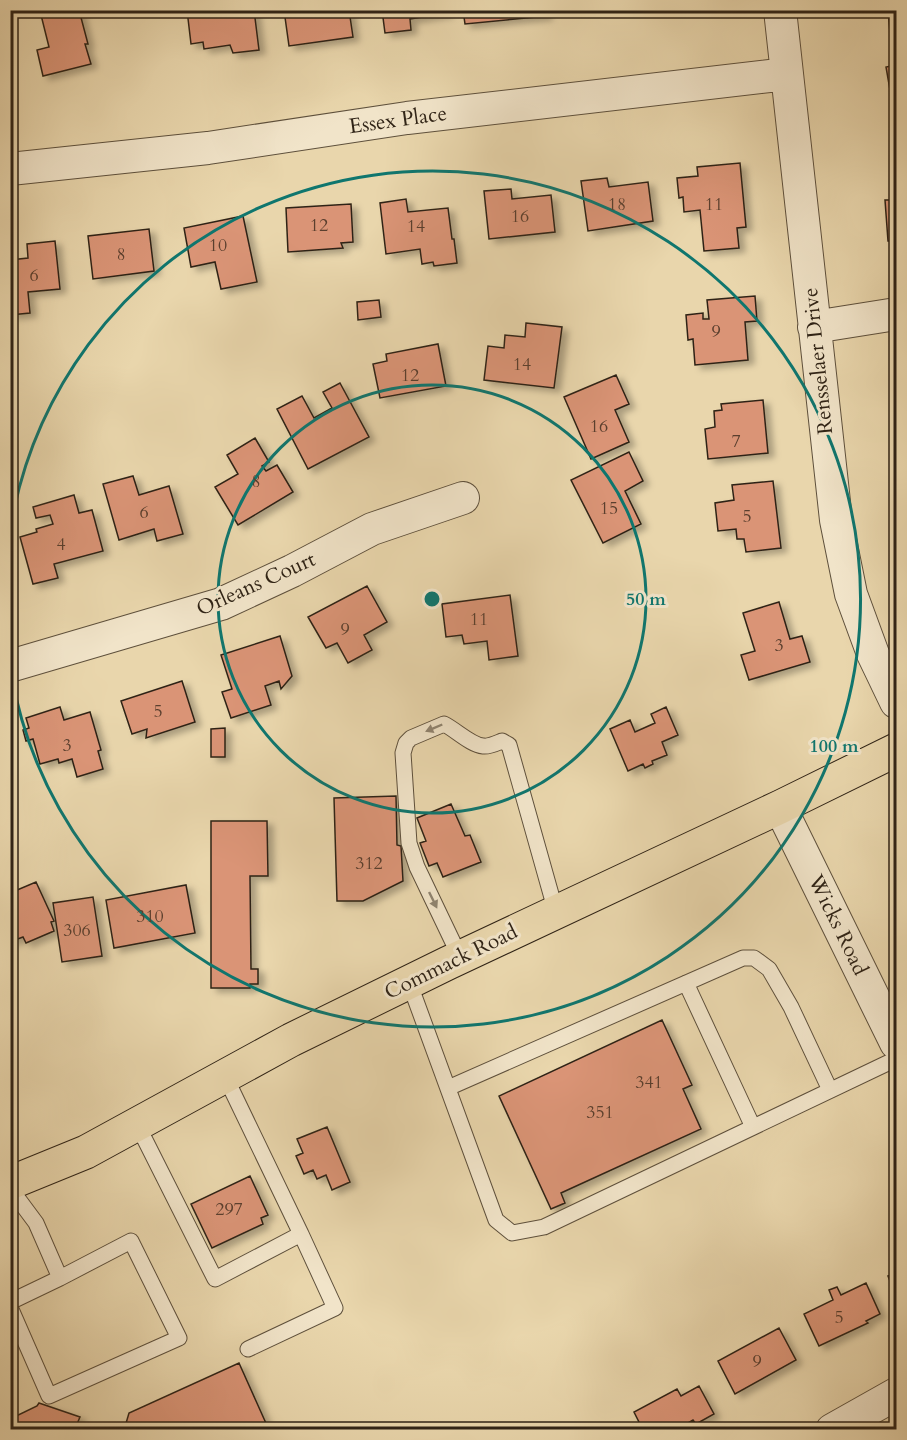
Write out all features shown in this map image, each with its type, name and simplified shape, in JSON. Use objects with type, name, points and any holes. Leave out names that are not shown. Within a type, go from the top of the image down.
[{"type":"main road","name":"Commack Road","points":[[10,1183],[86,1152],[291,1040],[460,957],[897,750]]},
{"type":"street","name":"Rensselaer Drive","points":[[780,10],[836,520],[851,594],[873,654],[894,690]]},
{"type":"street","name":"Essex Place","points":[[10,169],[208,148],[407,118],[787,74]]},
{"type":"street","points":[[814,327],[897,314]]},
{"type":"street","name":"Orleans Court","points":[[10,666],[221,604],[292,571],[372,529],[463,498]]},
{"type":"street","name":"Wicks Road","points":[[780,807],[897,1043]]},
{"type":"street","points":[[832,1430],[897,1394]]},
{"type":"lane","points":[[460,957],[417,867],[409,843],[403,753],[406,743],[411,738],[444,724],[455,729],[471,742],[484,747],[502,741],[509,746],[556,912]]},
{"type":"lane","points":[[448,1088],[743,958],[754,958],[769,969],[791,1007],[830,1090]]},
{"type":"lane","points":[[409,982],[496,1220],[512,1233],[544,1227],[897,1059]]},
{"type":"lane","points":[[686,983],[753,1127]]},
{"type":"lane","points":[[225,1076],[334,1308],[248,1349]]},
{"type":"lane","points":[[137,1124],[215,1279],[301,1234]]},
{"type":"lane","points":[[10,1188],[36,1223],[60,1278]]},
{"type":"lane","points":[[10,1302],[130,1241],[178,1338],[49,1396],[10,1307]]},
{"type":"building","points":[[79,10],[91,64],[43,76],[37,50],[49,47],[40,11]]},
{"type":"building","points":[[187,10],[254,10],[259,50],[233,53],[230,45],[204,49],[203,42],[191,44]]},
{"type":"building","points":[[284,10],[349,10],[353,37],[289,46]]},
{"type":"building","points":[[382,10],[447,10],[448,13],[410,19],[411,30],[385,33]]},
{"type":"building","points":[[463,10],[546,10],[546,16],[465,24]]},
{"type":"building","points":[[888,10],[896,10],[896,32],[890,33]]},
{"type":"building","points":[[896,65],[896,89],[890,90],[886,67]]},
{"type":"building","points":[[740,163],[746,227],[737,228],[739,248],[704,251],[700,210],[684,212],[683,197],[679,198],[677,178],[698,176],[697,167]]},
{"type":"building","points":[[607,178],[609,187],[648,182],[653,221],[588,231],[581,181]]},
{"type":"building","points":[[511,189],[512,199],[551,195],[555,232],[489,239],[484,191]]},
{"type":"building","points":[[895,196],[896,241],[888,241],[885,200],[895,200]]},
{"type":"building","points":[[406,199],[408,212],[448,208],[457,263],[434,266],[433,262],[422,264],[420,249],[386,254],[380,203]]},
{"type":"building","points":[[351,204],[353,242],[341,243],[343,248],[288,252],[286,208]]},
{"type":"building","points":[[243,216],[257,282],[221,289],[215,262],[191,267],[184,228]]},
{"type":"building","points":[[149,229],[154,271],[93,279],[88,236]]},
{"type":"building","points":[[55,241],[60,289],[28,292],[30,313],[10,315],[10,260],[28,258],[27,244]]},
{"type":"building","points":[[755,296],[757,321],[745,322],[748,360],[695,365],[693,339],[688,340],[686,315],[703,313],[703,319],[709,319],[707,300]]},
{"type":"building","points":[[379,300],[381,317],[358,320],[357,302]]},
{"type":"building","points":[[526,323],[562,327],[554,388],[484,380],[488,346],[504,348],[505,335],[525,337]]},
{"type":"building","points":[[438,344],[446,386],[380,398],[373,364],[387,361],[386,354]]},
{"type":"building","points":[[616,375],[629,404],[615,410],[629,442],[591,459],[564,397]]},
{"type":"building","points":[[340,383],[369,437],[308,469],[277,409],[302,396],[314,418],[332,408],[323,392]]},
{"type":"building","points":[[763,400],[768,453],[708,459],[705,429],[715,427],[714,411],[722,410],[721,404]]},
{"type":"building","points":[[255,438],[269,462],[262,466],[266,471],[277,465],[293,492],[238,525],[215,487],[238,474],[227,455]]},
{"type":"building","points":[[629,452],[643,481],[625,491],[641,524],[603,543],[571,480]]},
{"type":"building","points":[[133,476],[139,495],[169,486],[183,534],[157,541],[154,529],[119,540],[103,484]]},
{"type":"building","points":[[773,481],[781,548],[746,552],[744,539],[737,539],[736,529],[718,531],[715,503],[734,500],[732,485]]},
{"type":"building","points":[[74,495],[79,513],[92,510],[103,551],[54,564],[58,578],[33,584],[20,537],[53,524],[50,515],[36,518],[33,507]]},
{"type":"building","points":[[367,586],[387,622],[364,635],[372,650],[348,663],[337,643],[326,648],[308,617]]},
{"type":"building","points":[[510,595],[518,656],[489,660],[487,641],[464,644],[462,635],[446,637],[442,604]]},
{"type":"building","points":[[779,602],[790,639],[802,636],[810,662],[749,680],[741,655],[755,651],[743,613]]},
{"type":"building","points":[[280,636],[292,676],[281,689],[279,681],[265,686],[271,705],[231,718],[222,692],[232,689],[221,655]]},
{"type":"building","points":[[182,681],[195,722],[146,738],[147,729],[132,734],[121,701]]},
{"type":"building","points":[[60,707],[64,720],[90,712],[101,750],[98,751],[103,769],[77,777],[72,759],[59,763],[58,759],[40,764],[33,739],[26,741],[23,730],[29,728],[26,718]]},
{"type":"building","points":[[666,707],[678,735],[662,742],[667,755],[652,761],[653,764],[645,768],[643,764],[628,771],[610,729],[630,720],[635,732],[655,723],[651,714]]},
{"type":"building","points":[[225,728],[225,757],[211,757],[211,729]]},
{"type":"building","points":[[396,796],[397,845],[401,846],[403,881],[363,901],[337,901],[334,798]]},
{"type":"building","points":[[451,804],[465,836],[470,835],[481,862],[443,877],[437,863],[429,866],[420,843],[426,841],[417,818]]},
{"type":"building","points":[[211,821],[267,821],[268,876],[250,876],[251,969],[258,969],[258,984],[250,984],[250,988],[211,988]]},
{"type":"building","points":[[36,882],[54,921],[51,922],[54,931],[26,943],[23,937],[10,942],[10,893]]},
{"type":"building","points":[[186,885],[195,933],[114,948],[106,900]]},
{"type":"building","points":[[93,897],[102,956],[62,962],[53,903]]},
{"type":"building","points":[[662,1020],[692,1085],[683,1089],[701,1129],[561,1193],[565,1203],[551,1209],[499,1096]]},
{"type":"building","points":[[327,1127],[350,1182],[332,1190],[326,1175],[317,1179],[313,1170],[304,1174],[296,1156],[303,1153],[297,1139]]},
{"type":"building","points":[[250,1176],[268,1215],[261,1218],[263,1224],[212,1248],[191,1204]]},
{"type":"building","points":[[896,1273],[896,1297],[888,1276]]},
{"type":"building","points":[[866,1283],[880,1314],[866,1321],[868,1323],[819,1346],[804,1314],[833,1300],[829,1290],[837,1287],[841,1295]]},
{"type":"building","points":[[779,1328],[796,1360],[735,1394],[718,1361]]},
{"type":"building","points":[[239,1363],[269,1430],[124,1430],[129,1413]]},
{"type":"building","points":[[699,1386],[714,1414],[696,1424],[693,1420],[676,1430],[643,1430],[634,1412],[677,1389],[681,1396]]},
{"type":"building","points":[[39,1403],[80,1417],[77,1424],[80,1430],[10,1430],[10,1419]]}]
